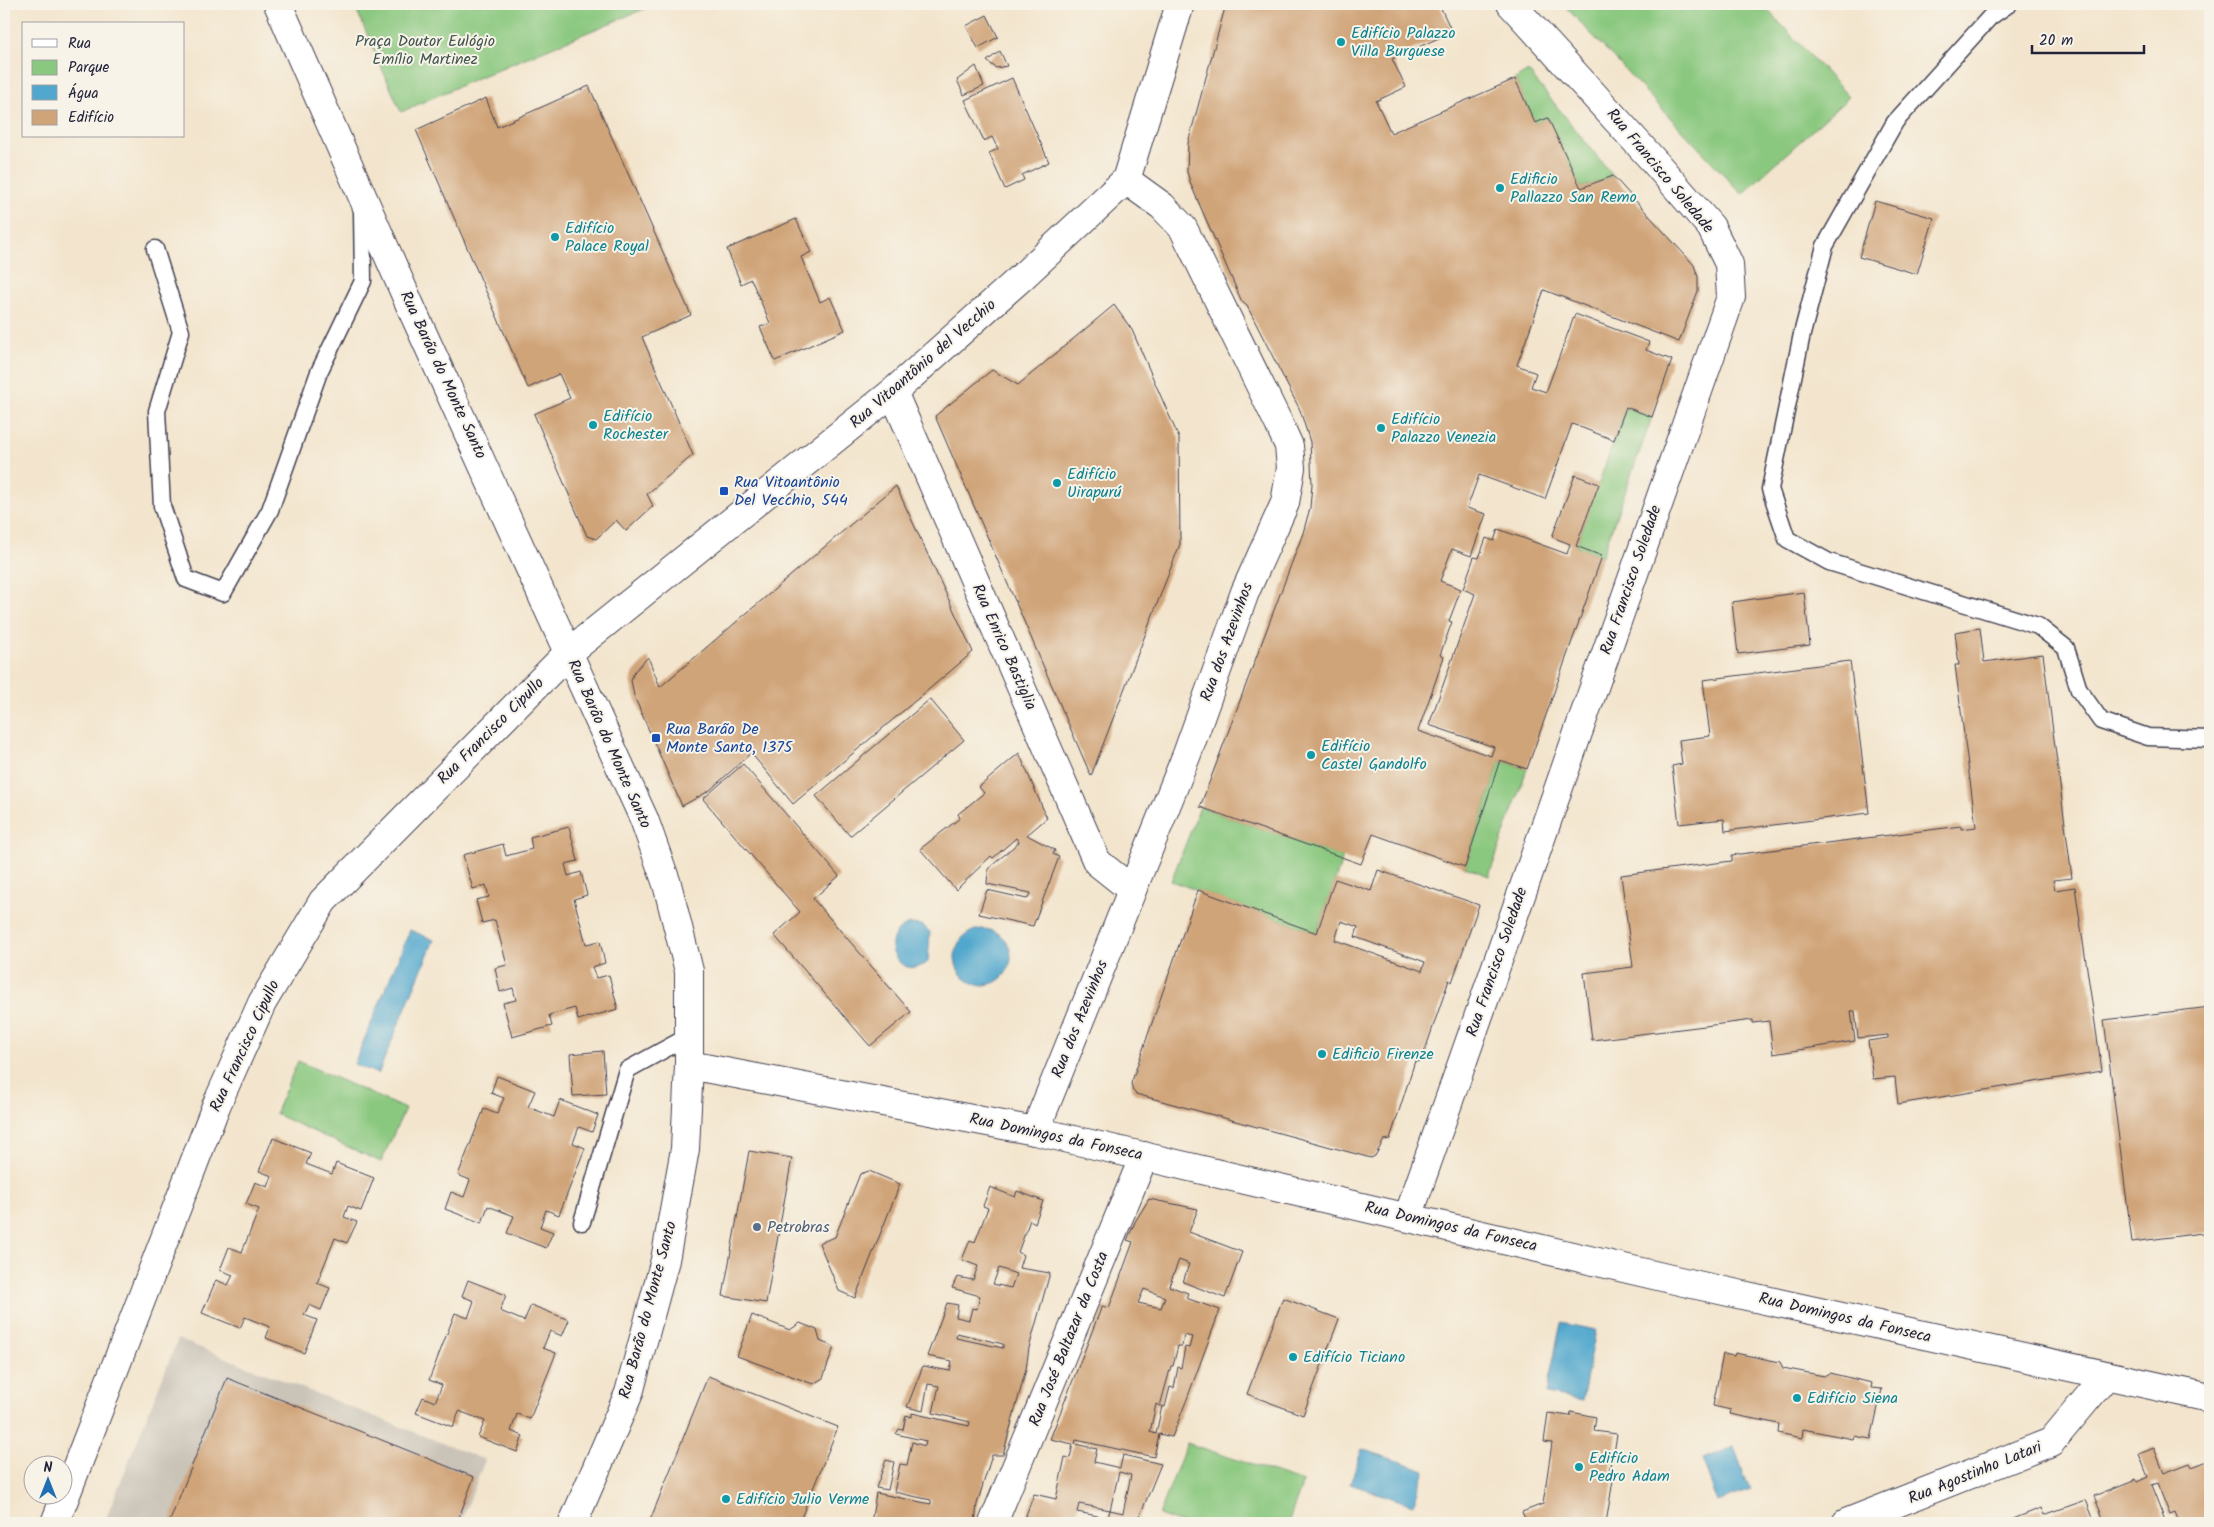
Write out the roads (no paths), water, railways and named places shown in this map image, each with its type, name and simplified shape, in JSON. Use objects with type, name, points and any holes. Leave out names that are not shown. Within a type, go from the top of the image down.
[{"type":"street","name":"Rua Barão do Monte Santo","points":[[278,4],[362,195],[548,604],[568,654],[644,819],[667,884],[689,971],[689,1065],[685,1149],[665,1260],[629,1393],[574,1523]]},
{"type":"street","name":"Rua Vitoantônio del Vecchio","points":[[568,654],[893,392],[1023,276],[1126,180],[1180,4]]},
{"type":"street","name":"Rua Francisco Soledade","points":[[1408,1217],[1731,297],[1729,264],[1711,227],[1653,160],[1511,4]]},
{"type":"street","name":"Rua dos Azevinhos","points":[[1035,1131],[1187,754],[1245,592],[1286,503],[1291,468],[1289,446],[1183,228],[1162,206],[1126,180]]},
{"type":"street","name":"Rua Enrico Bastiglia","points":[[893,392],[1098,862],[1131,889]]},
{"type":"street","name":"Rua Francisco Cipullo","points":[[55,1523],[216,1106],[267,994],[323,901],[568,654]]},
{"type":"street","name":"Rua Domingos da Fonseca","points":[[689,1065],[1035,1131],[1688,1283],[2210,1398]]},
{"type":"street","name":"Rua José Baltazar da Costa","points":[[993,1523],[1144,1156]]},
{"type":"street","name":"Rua Agostinho Latari","points":[[1846,1523],[2051,1442],[2106,1376]]},
{"type":"lane","points":[[2009,4],[1990,17],[1895,122],[1825,246],[1802,334],[1770,489],[1787,539],[1829,562],[2038,626],[2066,648],[2079,690],[2101,721],[2148,737],[2210,739]]},
{"type":"lane","points":[[155,249],[181,332],[157,411],[162,506],[186,579],[223,593],[270,510],[319,372],[363,280],[362,195]]},
{"type":"lane","points":[[582,1222],[627,1070],[689,1036]]},
{"type":"water","points":[[910,924],[922,925],[930,932],[928,962],[917,967],[907,967],[900,963],[894,955],[892,947],[893,938],[899,930]]},
{"type":"water","points":[[983,929],[1003,937],[1011,957],[1003,977],[983,985],[963,977],[955,957],[963,937]]},
{"type":"water","points":[[410,930],[434,940],[378,1074],[354,1064]]},
{"type":"water","points":[[1561,1323],[1596,1330],[1582,1401],[1546,1394]]},
{"type":"water","points":[[1734,1447],[1750,1490],[1718,1502],[1702,1459]]},
{"type":"water","points":[[1362,1449],[1425,1470],[1413,1505],[1350,1484]]},
{"type":"place","name":"Edifício Palazzo Villa Burguese","points":[[1341,42]]},
{"type":"place","name":"Edificio Pallazzo San Remo","points":[[1500,188]]},
{"type":"place","name":"Edifício Palace Royal","points":[[555,237]]},
{"type":"place","name":"Edifício Rochester","points":[[593,425]]},
{"type":"place","name":"Edifício Palazzo Venezia","points":[[1381,428]]},
{"type":"place","name":"Edifício Uirapurú","points":[[1057,483]]},
{"type":"place","name":"Rua Vitoantônio Del Vecchio, 544","points":[[724,491]]},
{"type":"place","name":"Rua Barão De Monte Santo, 1375","points":[[656,738]]},
{"type":"place","name":"Edifício Castel Gandolfo","points":[[1311,755]]},
{"type":"place","name":"Edificio Firenze","points":[[1322,1054]]},
{"type":"place","name":"Petrobras","points":[[757,1227]]},
{"type":"place","name":"Edifício Ticiano","points":[[1293,1357]]},
{"type":"place","name":"Edifício Siena","points":[[1797,1398]]},
{"type":"place","name":"Edifício Pedro Adam","points":[[1579,1467]]},
{"type":"place","name":"Edifício Julio Verme","points":[[726,1499]]},
{"type":"park label","name":"Praça Doutor Eulógio Emílio Martinez","points":[[425,50]]}]
